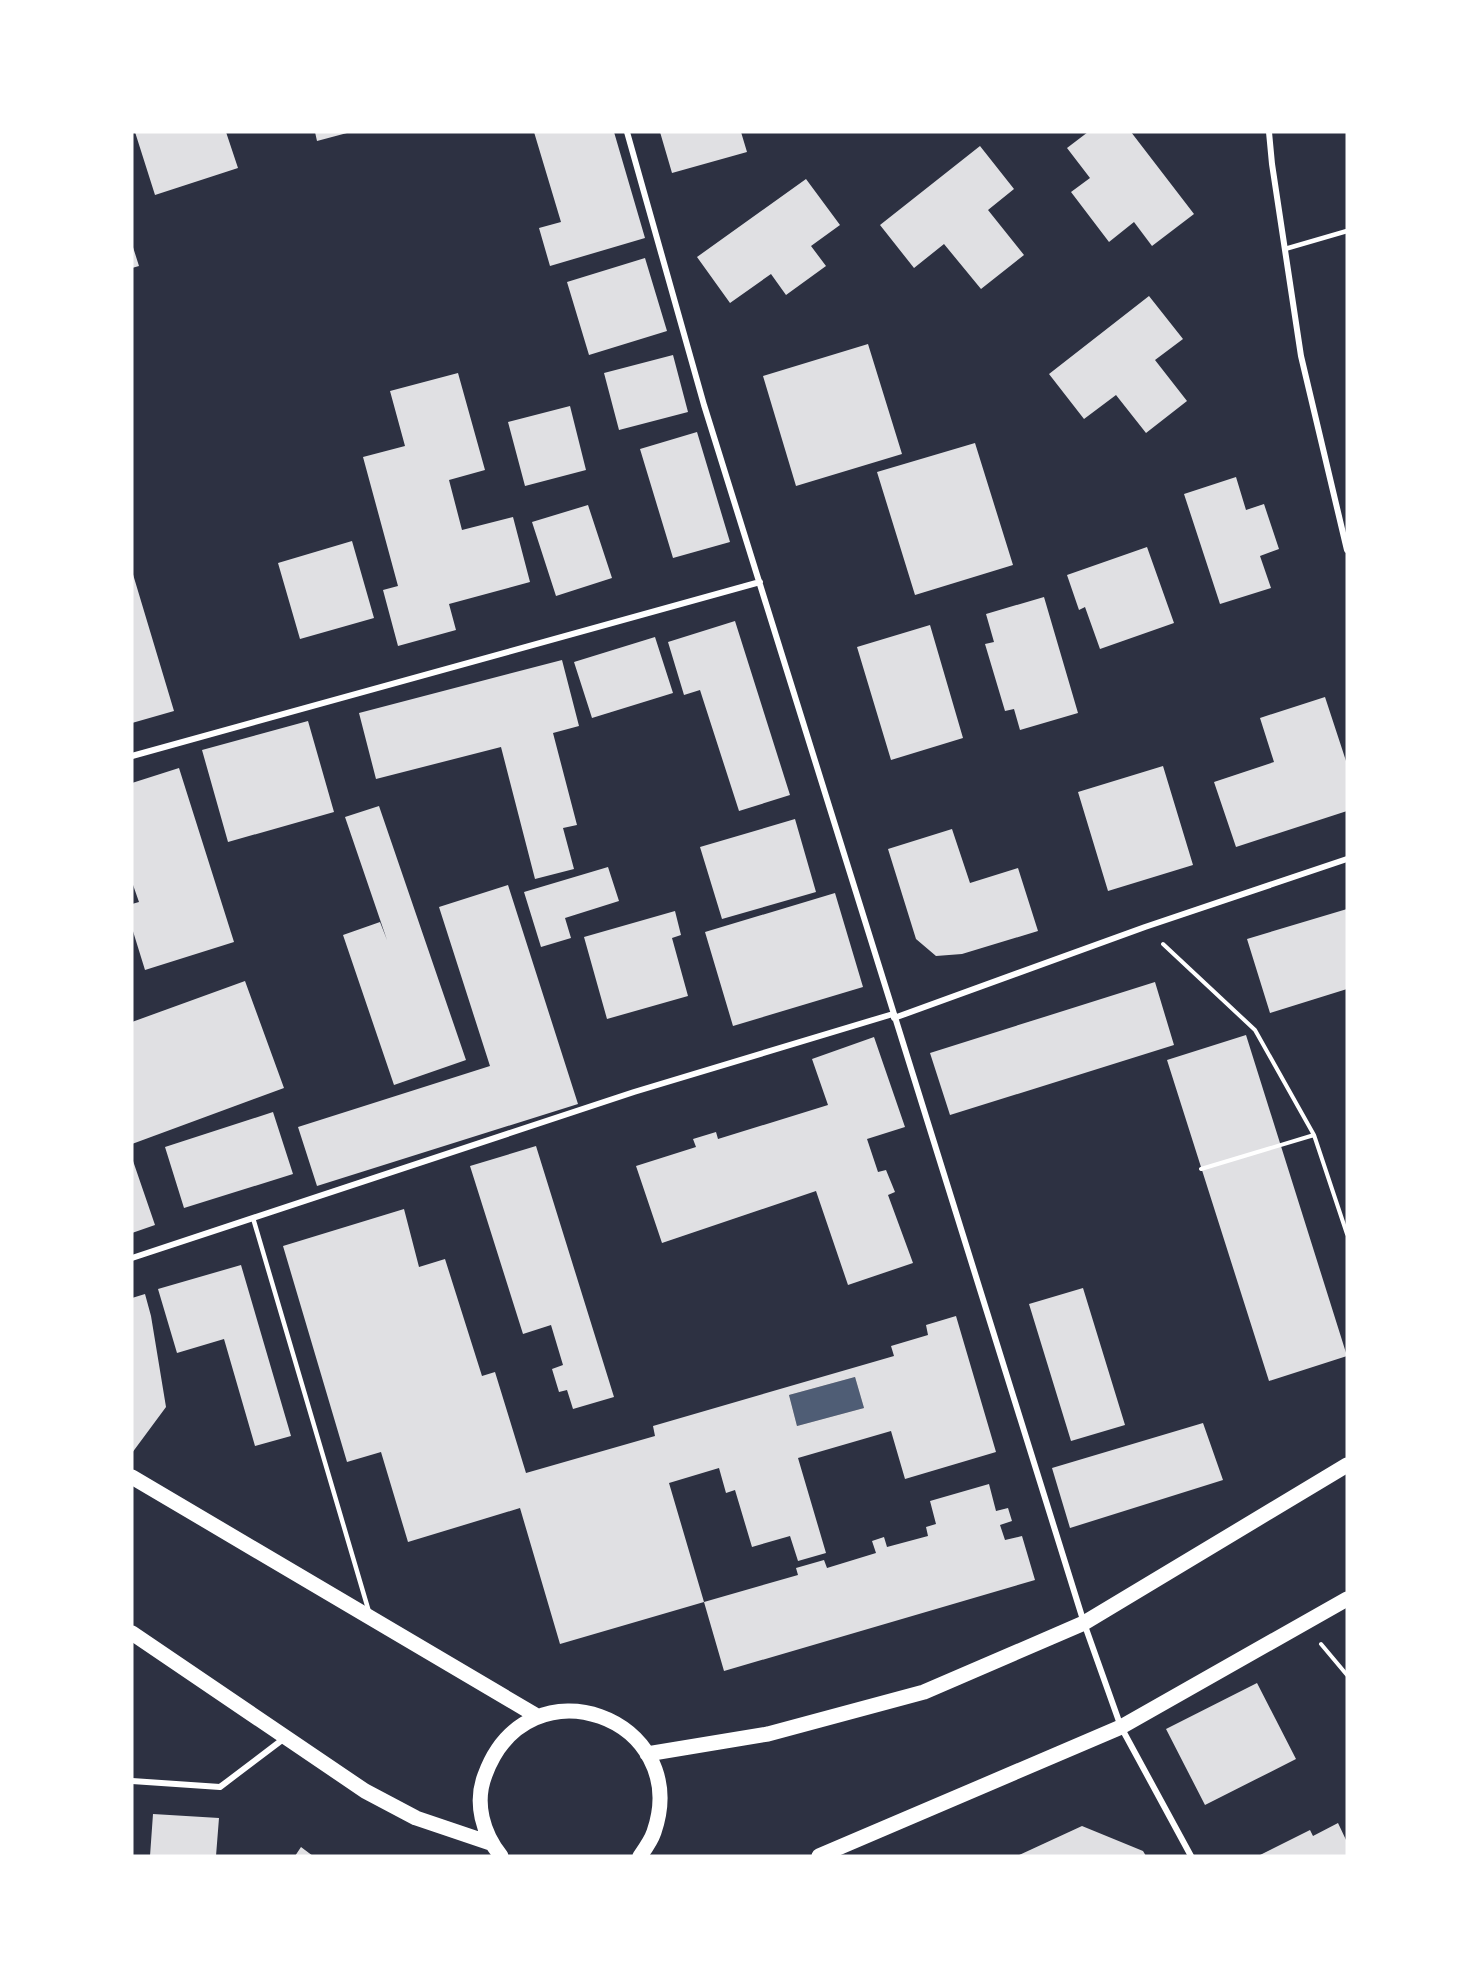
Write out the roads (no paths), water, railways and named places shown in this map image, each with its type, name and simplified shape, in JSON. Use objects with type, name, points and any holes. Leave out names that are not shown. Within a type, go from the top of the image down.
[{"type":"main road","points":[[647,1754],[768,1734],[924,1692],[1084,1623],[1347,1465]]},
{"type":"main road","points":[[132,1477],[537,1716]]},
{"type":"main road","points":[[819,1856],[1122,1727],[1347,1599]]},
{"type":"main road","points":[[132,1633],[365,1791],[416,1818],[490,1843]]},
{"type":"main road","points":[[501,1856],[490,1843],[481,1814],[481,1784],[492,1755],[511,1732],[537,1716],[561,1710],[587,1712],[611,1720],[632,1734],[647,1754],[658,1779],[660,1807],[654,1834],[640,1856]]},
{"type":"street","points":[[627,132],[704,405],[1084,1623],[1122,1727],[1191,1856]]},
{"type":"street","points":[[1269,132],[1301,356],[1347,550]]},
{"type":"street","points":[[132,756],[760,582]]},
{"type":"street","points":[[132,1258],[634,1092],[894,1016],[1145,927],[1347,859]]},
{"type":"street","points":[[132,1781],[220,1787],[286,1737]]},
{"type":"lane","points":[[1285,249],[1347,231]]},
{"type":"lane","points":[[253,1218],[371,1618]]},
{"type":"water","points":[[855,1377],[864,1408],[797,1426],[789,1395]]}]
